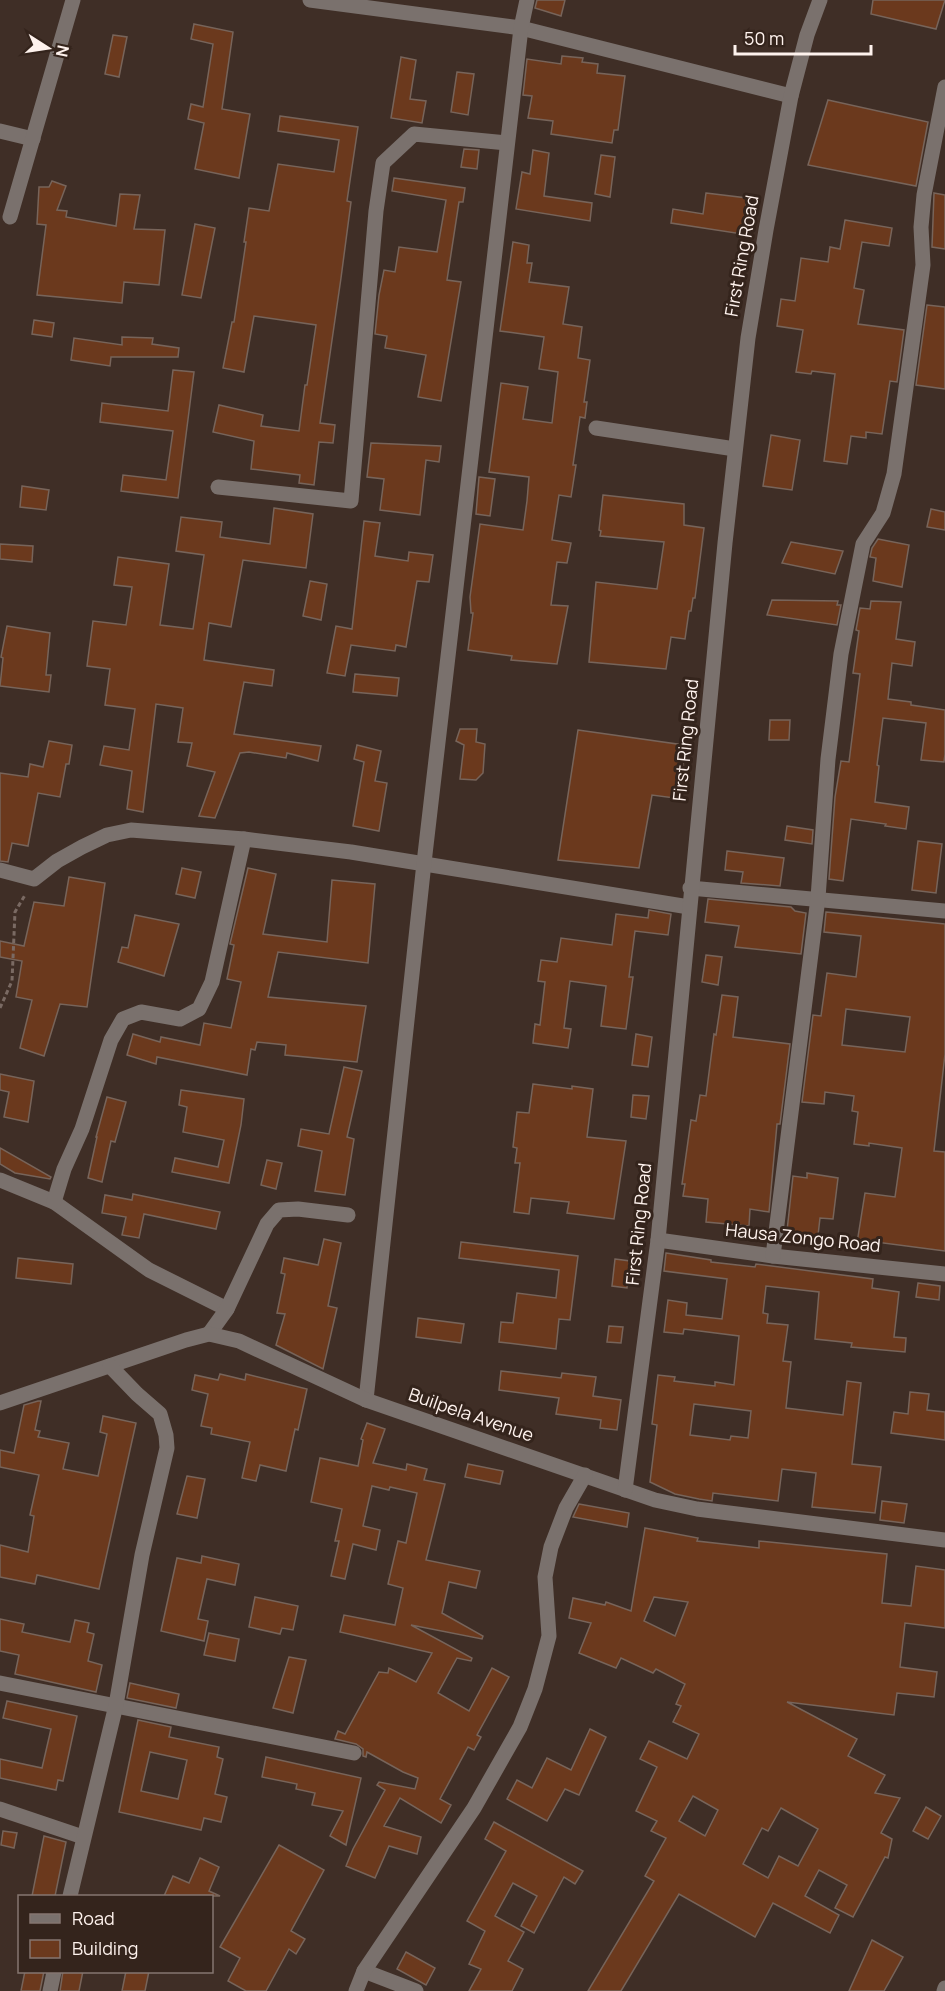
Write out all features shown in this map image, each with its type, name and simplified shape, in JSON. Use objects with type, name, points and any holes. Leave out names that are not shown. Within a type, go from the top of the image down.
[{"type":"street","points":[[10,217],[74,0]]},
{"type":"street","points":[[310,0],[521,28],[791,96]]},
{"type":"street","points":[[366,1400],[423,863],[507,143],[521,28],[527,0]]},
{"type":"street","name":"First Ring Road","points":[[625,1490],[657,1240],[688,906],[735,449],[750,327],[791,96],[807,36],[820,0]]},
{"type":"street","points":[[773,1256],[818,898],[828,759],[841,654],[863,544],[883,513],[894,474],[924,265],[921,227],[924,195],[945,87]]},
{"type":"street","points":[[0,131],[33,139]]},
{"type":"street","points":[[218,487],[351,501],[382,163],[414,134],[507,143]]},
{"type":"street","points":[[596,428],[735,449]]},
{"type":"street","points":[[0,870],[34,879],[57,861],[99,839],[131,830],[244,838],[423,863],[688,906]]},
{"type":"street","points":[[54,1202],[64,1169],[82,1129],[111,1040],[123,1019],[141,1012],[180,1019],[199,1009],[212,982],[244,838]]},
{"type":"street","points":[[690,888],[945,911]]},
{"type":"street","points":[[0,1180],[54,1202],[149,1270],[227,1309]]},
{"type":"street","points":[[0,1402],[209,1334],[227,1309],[267,1224],[279,1210],[298,1209],[348,1215]]},
{"type":"street","name":"Hausa Zongo Road","points":[[657,1240],[773,1256],[945,1274]]},
{"type":"street","name":"Builpela Avenue","points":[[209,1334],[239,1341],[366,1400],[656,1500],[697,1509],[945,1540]]},
{"type":"street","points":[[70,1895],[116,1705],[142,1555],[166,1448],[166,1435],[160,1414],[110,1366]]},
{"type":"street","points":[[356,1991],[364,1971],[474,1808],[520,1727],[535,1689],[549,1636],[545,1577],[551,1547],[566,1508],[585,1475]]},
{"type":"street","points":[[0,1683],[354,1753]]},
{"type":"street","points":[[0,1809],[83,1837]]},
{"type":"street","points":[[364,1971],[416,1991]]},
{"type":"street","points":[[50,1991],[54,1973]]},
{"type":"path","points":[[0,1008],[12,981],[15,912],[34,879]]},
{"type":"building","points":[[537,0],[565,0],[561,16],[535,8]]},
{"type":"building","points":[[873,0],[945,0],[936,29],[871,14]]},
{"type":"building","points":[[194,24],[233,32],[222,109],[250,114],[239,178],[195,169],[204,123],[188,119],[191,104],[203,107],[213,44],[191,39]]},
{"type":"building","points":[[113,35],[127,37],[119,77],[105,74]]},
{"type":"building","points":[[562,56],[583,58],[582,62],[598,64],[597,73],[625,76],[618,130],[614,130],[612,143],[551,134],[553,121],[528,118],[532,96],[523,95],[527,59],[561,64]]},
{"type":"building","points":[[401,57],[416,60],[410,99],[426,101],[422,123],[391,118]]},
{"type":"building","points":[[457,72],[474,74],[468,115],[451,112]]},
{"type":"building","points":[[828,100],[928,122],[916,186],[808,165]]},
{"type":"building","points":[[280,116],[358,127],[347,201],[351,202],[320,423],[335,425],[333,443],[319,442],[314,485],[299,483],[300,475],[251,469],[254,441],[213,432],[219,405],[263,415],[261,426],[299,431],[316,325],[254,316],[244,372],[223,368],[232,322],[234,322],[249,208],[269,211],[278,164],[334,172],[339,140],[278,131]]},
{"type":"building","points":[[464,149],[479,150],[477,169],[461,167]]},
{"type":"building","points":[[533,150],[549,153],[544,196],[592,203],[590,221],[516,209],[522,172],[530,174]]},
{"type":"building","points":[[601,155],[615,157],[610,197],[595,194]]},
{"type":"building","points":[[394,178],[465,188],[463,202],[459,202],[447,280],[461,282],[441,401],[418,397],[426,355],[385,348],[387,336],[375,334],[384,270],[395,272],[399,247],[437,252],[446,200],[392,191]]},
{"type":"building","points":[[52,181],[66,186],[57,210],[67,211],[66,217],[116,226],[120,194],[140,195],[134,229],[165,230],[159,285],[124,282],[122,303],[37,295],[46,225],[37,224],[39,187],[49,187]]},
{"type":"building","points":[[706,193],[747,198],[742,234],[671,223],[673,209],[703,214]]},
{"type":"building","points":[[934,193],[945,195],[945,249],[932,247]]},
{"type":"building","points":[[845,220],[892,228],[889,246],[862,242],[854,288],[864,290],[858,324],[904,330],[897,382],[890,381],[882,434],[866,432],[866,438],[851,436],[847,464],[824,461],[835,374],[812,371],[811,374],[796,372],[803,330],[777,326],[781,299],[795,301],[801,258],[828,262],[830,247],[840,249]]},
{"type":"building","points":[[195,224],[215,228],[201,298],[182,295]]},
{"type":"building","points":[[513,242],[529,245],[527,263],[532,263],[529,282],[569,287],[563,324],[582,327],[578,358],[590,360],[584,402],[587,402],[585,418],[580,417],[571,497],[559,495],[552,540],[571,543],[567,563],[557,562],[551,605],[568,606],[557,664],[511,660],[512,656],[468,650],[473,613],[471,613],[470,597],[480,524],[523,530],[527,501],[529,477],[489,472],[501,383],[528,387],[523,419],[552,423],[558,372],[539,369],[544,337],[500,331]]},
{"type":"building","points":[[927,305],[945,307],[945,389],[916,385]]},
{"type":"building","points":[[34,320],[54,323],[52,337],[32,334]]},
{"type":"building","points":[[122,337],[153,338],[152,344],[179,348],[178,357],[111,357],[110,366],[71,360],[74,338],[122,345]]},
{"type":"building","points":[[173,370],[194,372],[178,498],[121,491],[123,475],[166,480],[173,431],[100,422],[102,403],[168,411]]},
{"type":"building","points":[[771,435],[800,440],[792,490],[763,486]]},
{"type":"building","points":[[371,443],[441,446],[439,462],[426,460],[420,515],[380,510],[384,479],[367,477]]},
{"type":"building","points":[[479,477],[495,479],[490,516],[476,514]]},
{"type":"building","points":[[22,486],[49,490],[46,510],[20,507]]},
{"type":"building","points":[[603,495],[684,504],[684,525],[704,528],[695,598],[693,598],[691,611],[689,611],[685,639],[671,637],[666,669],[589,662],[596,582],[657,589],[664,542],[600,536]]},
{"type":"building","points":[[274,508],[313,514],[306,568],[243,560],[231,627],[209,623],[204,660],[274,670],[272,686],[244,682],[234,734],[321,746],[318,761],[287,753],[286,758],[249,752],[240,753],[215,818],[199,816],[215,772],[187,766],[192,743],[178,742],[183,708],[156,704],[143,812],[127,809],[132,771],[100,765],[104,746],[129,750],[135,709],[105,705],[110,669],[87,666],[93,621],[126,625],[132,587],[114,585],[118,557],[169,564],[160,625],[193,629],[204,555],[176,551],[181,517],[222,522],[220,537],[270,544]]},
{"type":"building","points":[[931,509],[945,512],[945,530],[927,527]]},
{"type":"building","points":[[364,521],[380,523],[375,556],[408,561],[409,552],[433,555],[429,582],[417,581],[406,647],[396,645],[395,651],[351,645],[345,676],[327,673],[336,626],[352,629]]},
{"type":"building","points":[[878,539],[909,545],[902,587],[873,581],[876,558],[870,557],[872,548]]},
{"type":"building","points":[[791,542],[843,551],[835,574],[782,563]]},
{"type":"building","points":[[0,544],[33,546],[32,562],[0,559]]},
{"type":"building","points":[[310,581],[327,584],[321,620],[303,616]]},
{"type":"building","points":[[772,600],[838,601],[837,605],[841,605],[837,625],[767,615]]},
{"type":"building","points":[[871,601],[901,602],[896,639],[915,642],[912,666],[892,663],[888,699],[945,710],[945,754],[944,762],[921,760],[926,723],[883,718],[875,802],[909,807],[906,829],[851,819],[843,881],[829,879],[835,797],[841,761],[849,762],[860,674],[853,673],[860,608],[870,609]]},
{"type":"building","points":[[7,626],[50,633],[46,675],[51,675],[49,692],[0,686],[3,658],[1,657]]},
{"type":"building","points":[[355,674],[399,678],[397,696],[353,692]]},
{"type":"building","points":[[770,720],[790,720],[789,740],[769,740]]},
{"type":"building","points":[[460,729],[477,729],[476,742],[485,744],[483,773],[476,780],[460,779],[464,745],[456,741]]},
{"type":"building","points":[[578,730],[684,745],[682,799],[652,795],[639,868],[558,860]]},
{"type":"building","points":[[49,741],[72,745],[60,797],[38,793],[28,846],[12,843],[8,862],[0,861],[0,773],[28,777],[30,764],[43,767]]},
{"type":"building","points":[[357,745],[381,751],[375,781],[387,783],[379,831],[353,826],[364,762],[354,759]]},
{"type":"building","points":[[787,826],[813,830],[812,844],[785,840]]},
{"type":"building","points":[[918,841],[942,844],[936,893],[912,890]]},
{"type":"building","points":[[727,851],[784,858],[780,886],[741,883],[743,872],[725,870]]},
{"type":"building","points":[[182,868],[201,872],[195,898],[176,894]]},
{"type":"building","points":[[248,868],[276,874],[263,934],[327,942],[332,880],[375,884],[368,963],[278,952],[268,997],[366,1006],[357,1062],[285,1055],[286,1045],[257,1042],[255,1050],[251,1049],[247,1075],[157,1057],[156,1064],[127,1055],[133,1034],[160,1042],[161,1037],[200,1045],[204,1023],[231,1028],[241,982],[227,979],[234,945],[230,944]]},
{"type":"building","points":[[69,877],[105,883],[87,1007],[60,1004],[44,1056],[20,1048],[32,1000],[16,997],[22,961],[0,957],[0,941],[24,946],[34,902],[64,906]]},
{"type":"building","points":[[708,899],[791,907],[795,911],[806,913],[801,954],[735,947],[739,926],[705,922]]},
{"type":"building","points":[[649,910],[671,914],[668,935],[635,931],[629,977],[633,977],[626,1029],[601,1026],[606,986],[570,981],[564,1028],[571,1029],[568,1048],[533,1043],[535,1024],[540,1025],[545,982],[538,981],[541,960],[557,962],[561,938],[612,945],[616,914],[648,918]]},
{"type":"building","points":[[826,912],[945,924],[945,1054],[934,1151],[945,1152],[945,1251],[876,1242],[875,1245],[857,1243],[865,1193],[895,1197],[902,1148],[869,1143],[869,1146],[854,1144],[858,1112],[852,1111],[854,1096],[825,1092],[824,1104],[802,1102],[813,1015],[821,1016],[827,973],[856,977],[861,936],[824,932]],"holes":[[[846,1009],[910,1017],[905,1052],[842,1045]]]},
{"type":"building","points":[[135,915],[179,924],[164,976],[118,962],[122,947],[128,948]]},
{"type":"building","points":[[706,955],[722,957],[718,985],[702,982]]},
{"type":"building","points":[[722,995],[738,997],[733,1037],[790,1044],[780,1124],[777,1124],[769,1212],[750,1209],[749,1226],[706,1222],[708,1199],[683,1196],[685,1184],[682,1184],[691,1120],[696,1121],[700,1095],[706,1096]]},
{"type":"building","points":[[636,1034],[652,1037],[648,1067],[632,1065]]},
{"type":"building","points":[[344,1067],[362,1071],[347,1137],[354,1139],[345,1195],[315,1191],[322,1151],[298,1146],[301,1129],[329,1134]]},
{"type":"building","points":[[0,1074],[34,1081],[28,1122],[4,1117],[9,1092],[0,1090]]},
{"type":"building","points":[[533,1084],[593,1089],[587,1137],[626,1141],[614,1219],[567,1213],[569,1202],[531,1198],[529,1214],[514,1212],[520,1163],[515,1163],[517,1148],[513,1147],[517,1112],[529,1113]]},
{"type":"building","points":[[181,1090],[244,1099],[229,1183],[172,1172],[175,1158],[218,1167],[224,1140],[183,1132],[187,1107],[179,1105]]},
{"type":"building","points":[[633,1095],[649,1096],[646,1119],[631,1117]]},
{"type":"building","points":[[107,1097],[126,1102],[115,1142],[111,1141],[102,1182],[88,1178]]},
{"type":"building","points":[[0,1148],[51,1177],[50,1179],[15,1173],[0,1164]]},
{"type":"building","points":[[267,1160],[282,1163],[276,1189],[261,1185]]},
{"type":"building","points":[[807,1173],[838,1178],[833,1219],[820,1218],[817,1244],[786,1240],[793,1176],[807,1178]]},
{"type":"building","points":[[133,1194],[220,1212],[216,1229],[144,1214],[139,1238],[122,1235],[126,1217],[102,1213],[105,1195],[132,1200]]},
{"type":"building","points":[[324,1239],[341,1243],[328,1306],[337,1308],[323,1369],[276,1345],[285,1314],[277,1313],[285,1274],[281,1273],[284,1258],[318,1265]]},
{"type":"building","points":[[461,1242],[578,1256],[570,1320],[559,1319],[556,1349],[499,1342],[501,1322],[513,1323],[517,1293],[556,1298],[559,1270],[459,1258]]},
{"type":"building","points":[[666,1253],[711,1260],[711,1262],[755,1267],[756,1264],[873,1279],[872,1288],[899,1292],[894,1337],[906,1338],[905,1352],[851,1347],[852,1343],[815,1339],[819,1292],[766,1286],[763,1313],[768,1314],[767,1323],[788,1325],[783,1361],[791,1362],[786,1408],[843,1415],[847,1381],[861,1383],[852,1464],[881,1467],[875,1513],[812,1507],[816,1473],[782,1469],[778,1501],[713,1493],[712,1501],[675,1494],[650,1482],[657,1425],[652,1424],[658,1375],[675,1377],[674,1381],[715,1386],[715,1382],[734,1385],[739,1336],[684,1329],[683,1334],[664,1332],[668,1300],[687,1303],[686,1315],[722,1319],[727,1279],[664,1271]],"holes":[[[694,1404],[751,1411],[748,1438],[731,1436],[730,1440],[690,1435]]]},
{"type":"building","points":[[18,1258],[73,1264],[71,1284],[16,1278]]},
{"type":"building","points":[[615,1259],[630,1261],[627,1288],[612,1286]]},
{"type":"building","points":[[918,1283],[940,1286],[939,1300],[916,1297]]},
{"type":"building","points":[[418,1318],[464,1324],[461,1343],[416,1337]]},
{"type":"building","points":[[609,1326],[623,1327],[621,1343],[607,1342]]},
{"type":"building","points":[[501,1371],[561,1378],[562,1373],[596,1377],[593,1396],[621,1400],[617,1430],[600,1428],[601,1420],[556,1414],[559,1398],[499,1390]]},
{"type":"building","points":[[220,1374],[245,1380],[246,1374],[307,1389],[286,1471],[260,1465],[256,1481],[242,1478],[250,1442],[211,1434],[212,1428],[201,1426],[208,1394],[192,1390],[195,1375],[218,1380]]},
{"type":"building","points":[[910,1392],[929,1394],[927,1410],[945,1412],[945,1440],[891,1433],[894,1412],[908,1414]]},
{"type":"building","points":[[41,1401],[35,1430],[40,1431],[38,1437],[69,1443],[63,1469],[98,1476],[107,1434],[100,1432],[103,1416],[136,1423],[99,1589],[37,1575],[35,1584],[0,1577],[0,1545],[28,1552],[34,1516],[30,1515],[39,1475],[0,1467],[0,1450],[14,1453],[24,1405]]},
{"type":"building","points":[[367,1423],[385,1429],[373,1463],[406,1470],[407,1464],[427,1469],[424,1480],[445,1484],[426,1560],[480,1571],[476,1588],[449,1582],[442,1613],[483,1636],[482,1639],[411,1625],[472,1658],[471,1661],[457,1658],[438,1693],[469,1711],[492,1668],[509,1677],[477,1735],[481,1737],[474,1750],[468,1747],[440,1799],[451,1805],[441,1823],[400,1798],[384,1826],[421,1837],[417,1854],[389,1846],[375,1878],[346,1866],[385,1790],[377,1785],[379,1782],[415,1789],[418,1778],[367,1752],[366,1757],[363,1756],[363,1749],[356,1744],[335,1739],[338,1731],[345,1734],[379,1672],[388,1673],[389,1668],[416,1682],[432,1653],[340,1632],[344,1615],[395,1625],[403,1588],[388,1584],[398,1541],[406,1543],[417,1493],[372,1486],[363,1526],[380,1530],[376,1550],[353,1544],[345,1579],[331,1576],[339,1541],[335,1541],[342,1509],[311,1502],[320,1458],[358,1466],[363,1440],[361,1439]]},
{"type":"building","points":[[468,1464],[503,1471],[500,1484],[465,1477]]},
{"type":"building","points":[[187,1476],[205,1479],[197,1518],[177,1514]]},
{"type":"building","points":[[882,1501],[907,1504],[904,1523],[880,1520]]},
{"type":"building","points":[[579,1504],[629,1513],[627,1527],[573,1517]]},
{"type":"building","points":[[645,1528],[698,1538],[697,1541],[759,1548],[759,1541],[887,1554],[882,1603],[911,1606],[916,1566],[945,1570],[945,1628],[905,1623],[900,1667],[937,1672],[934,1697],[897,1693],[894,1715],[787,1702],[857,1739],[848,1756],[885,1775],[875,1793],[900,1798],[881,1833],[892,1839],[888,1858],[885,1857],[853,1917],[835,1908],[847,1885],[819,1870],[805,1896],[839,1915],[830,1933],[773,1903],[755,1937],[679,1894],[621,1991],[588,1991],[654,1881],[645,1876],[666,1838],[651,1831],[657,1821],[636,1811],[657,1767],[640,1759],[649,1741],[687,1759],[699,1734],[673,1722],[681,1706],[676,1704],[685,1684],[656,1669],[653,1673],[621,1658],[616,1668],[579,1653],[591,1623],[569,1618],[573,1598],[605,1605],[606,1602],[631,1611]],"holes":[[[654,1597],[688,1602],[675,1636],[644,1621]],[[693,1796],[718,1810],[705,1836],[679,1821]],[[781,1808],[818,1829],[798,1866],[779,1856],[768,1878],[743,1864],[762,1828],[768,1831]]]},
{"type":"building","points":[[202,1556],[239,1564],[235,1585],[207,1579],[198,1619],[208,1621],[204,1641],[161,1631],[177,1558],[201,1563]]},
{"type":"building","points":[[255,1597],[298,1606],[293,1630],[282,1628],[280,1634],[249,1627]]},
{"type":"building","points":[[0,1619],[24,1624],[22,1632],[70,1642],[75,1620],[89,1623],[87,1632],[94,1634],[88,1661],[102,1665],[96,1692],[15,1674],[19,1655],[0,1651]]},
{"type":"building","points":[[209,1633],[239,1639],[235,1661],[204,1655]]},
{"type":"building","points":[[289,1657],[306,1660],[293,1713],[273,1708]]},
{"type":"building","points":[[130,1683],[179,1694],[176,1708],[127,1698]]},
{"type":"building","points":[[7,1701],[77,1716],[63,1781],[58,1780],[56,1790],[0,1778],[0,1759],[42,1768],[51,1729],[3,1718]]},
{"type":"building","points":[[138,1720],[171,1727],[169,1737],[219,1747],[217,1757],[223,1759],[215,1794],[227,1797],[221,1822],[204,1818],[201,1830],[119,1812]],"holes":[[[150,1752],[187,1760],[178,1799],[141,1791]]]},
{"type":"building","points":[[590,1729],[606,1737],[579,1795],[565,1789],[547,1821],[507,1799],[517,1780],[532,1788],[547,1758],[571,1770]]},
{"type":"building","points":[[266,1757],[361,1778],[346,1845],[330,1836],[343,1811],[312,1805],[315,1793],[296,1789],[297,1784],[262,1777]]},
{"type":"building","points":[[926,1807],[941,1816],[928,1839],[913,1831]]},
{"type":"building","points":[[494,1822],[583,1871],[575,1884],[564,1877],[534,1933],[521,1926],[537,1896],[513,1883],[495,1916],[524,1932],[508,1961],[523,1969],[512,1991],[469,1991],[481,1969],[469,1964],[485,1931],[467,1921],[506,1851],[485,1839]]},
{"type":"building","points":[[3,1831],[17,1833],[14,1848],[1,1845]]},
{"type":"building","points":[[44,1836],[66,1842],[55,1895],[32,1895]]},
{"type":"building","points":[[279,1845],[324,1870],[291,1931],[305,1939],[296,1954],[289,1949],[266,1991],[246,1991],[228,1981],[240,1958],[220,1947]]},
{"type":"building","points":[[200,1858],[219,1867],[209,1891],[220,1896],[164,1895],[173,1876],[189,1883]]},
{"type":"building","points":[[872,1940],[903,1957],[884,1991],[849,1991]]},
{"type":"building","points":[[406,1952],[435,1968],[426,1985],[397,1969]]},
{"type":"building","points":[[25,1973],[44,1973],[40,1991],[21,1991]]},
{"type":"building","points":[[63,1973],[83,1973],[79,1991],[60,1991]]},
{"type":"building","points":[[126,1973],[149,1973],[145,1991],[122,1991]]}]
